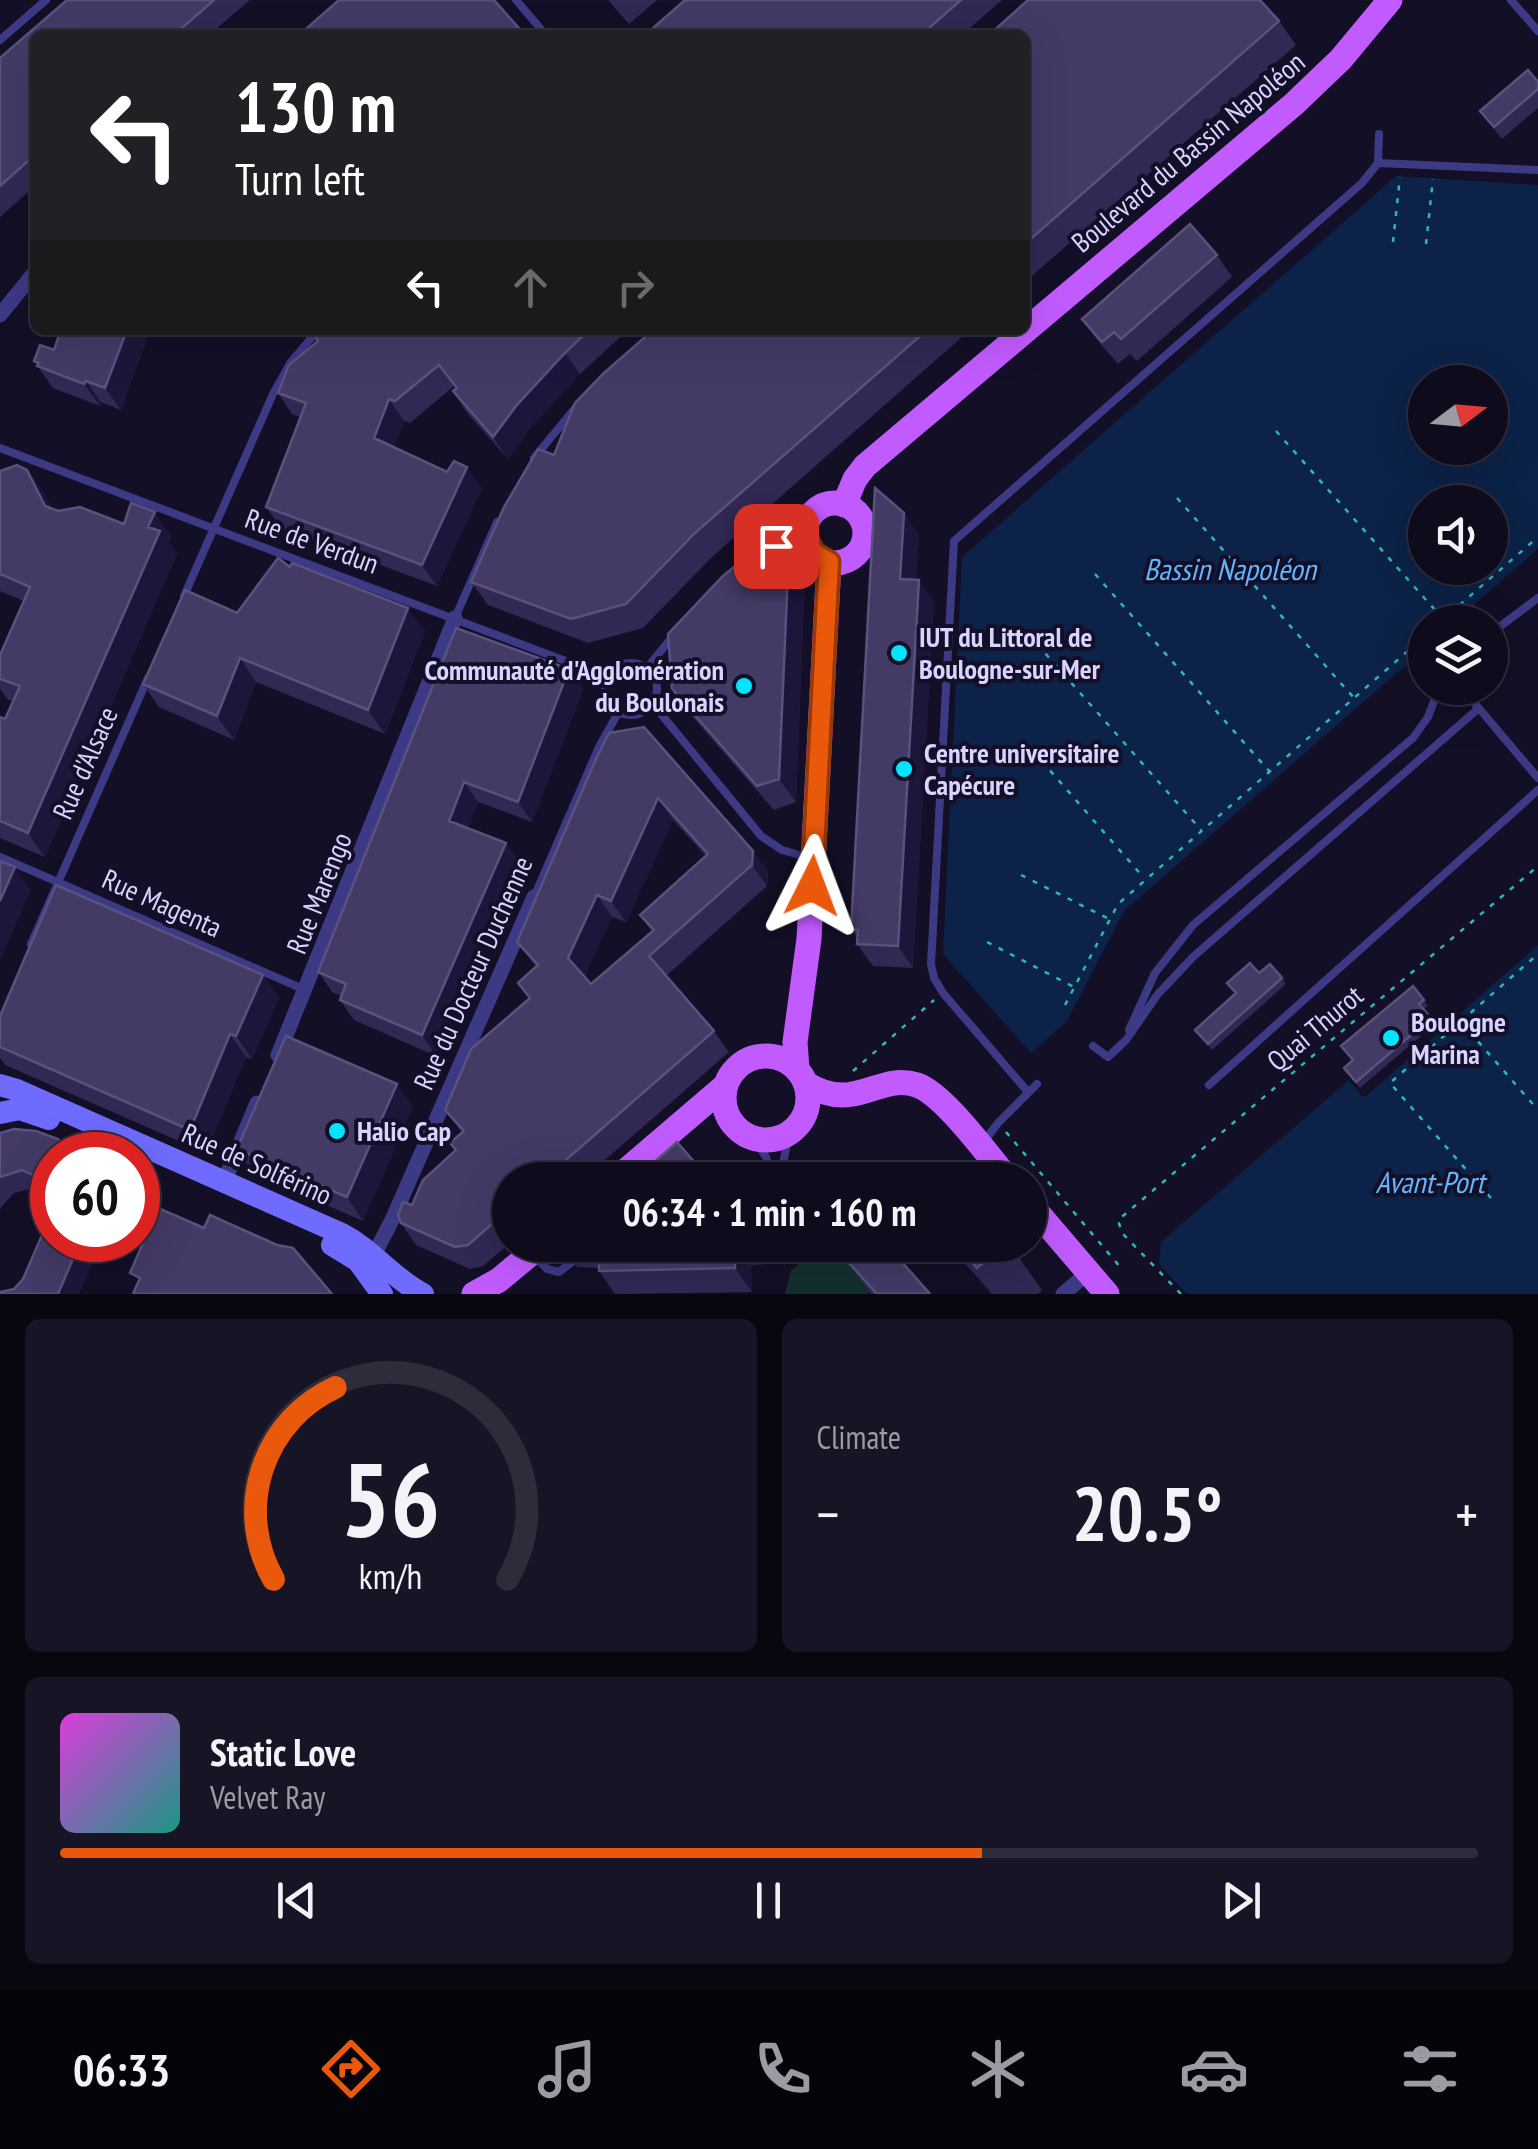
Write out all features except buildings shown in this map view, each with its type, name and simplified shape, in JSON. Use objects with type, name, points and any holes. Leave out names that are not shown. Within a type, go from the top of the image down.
[{"type":"main road","name":"Boulevard du Bassin Napoléon","points":[[1030,327],[1294,104],[1341,59],[1390,0]]},
{"type":"main road","name":"Boulevard du Bassin Napoléon","points":[[844,505],[865,466],[1020,335]]},
{"type":"main road","points":[[829,504],[844,505],[862,521],[864,541],[852,558],[829,562],[814,553],[806,537],[810,518],[829,504]]},
{"type":"main road","points":[[726,1086],[729,1116],[752,1137],[774,1139],[802,1120],[806,1108],[795,1042],[807,964],[829,562]]},
{"type":"main road","points":[[640,1162],[686,1128],[726,1086],[736,1069],[780,1037],[799,1015]]},
{"type":"main road","points":[[753,1058],[776,1057],[832,1096],[860,1094],[898,1083],[920,1086],[936,1096],[994,1162]]},
{"type":"main road","name":"Rue de Solférino","points":[[0,1085],[342,1234],[423,1294]]},
{"type":"main road","name":"Rue de Solférino","points":[[0,1113],[30,1111],[79,1132]]},
{"type":"main road","name":"Rue de Solférino","points":[[160,1166],[344,1250],[364,1268],[382,1294]]},
{"type":"main road","points":[[1047,1224],[1107,1294]]},
{"type":"main road","points":[[474,1294],[521,1262]]},
{"type":"street","points":[[0,315],[30,278]]},
{"type":"street","name":"Rue Marengo","points":[[224,1182],[307,991],[455,618]]},
{"type":"street","name":"Rue du Docteur Duchenne","points":[[374,1254],[534,897]]},
{"type":"street","points":[[1064,1294],[1088,1272]]},
{"type":"lane","points":[[0,40],[46,0]]},
{"type":"lane","points":[[516,0],[542,30]]},
{"type":"lane","points":[[1512,0],[1538,31]]},
{"type":"lane","points":[[1028,1092],[943,993],[934,978],[932,964],[954,541],[1347,196],[1378,163],[1379,134]]},
{"type":"lane","points":[[1378,163],[1538,170]]},
{"type":"lane","points":[[177,613],[279,381],[314,335]]},
{"type":"lane","points":[[530,463],[586,396]]},
{"type":"lane","name":"Rue de Verdun","points":[[0,448],[608,677]]},
{"type":"lane","points":[[455,618],[501,514]]},
{"type":"lane","points":[[760,552],[806,537]]},
{"type":"lane","points":[[1508,620],[1538,598]]},
{"type":"lane","points":[[647,668],[680,628]]},
{"type":"lane","points":[[626,664],[647,668],[656,683],[652,704],[637,714],[619,712],[606,694],[608,677],[626,664]]},
{"type":"lane","name":"Rue d'Alsace","points":[[29,950],[153,667]]},
{"type":"lane","points":[[652,704],[761,836],[782,850],[813,858]]},
{"type":"lane","points":[[1126,1040],[1135,1010],[1155,973],[1193,925],[1414,738],[1433,705]]},
{"type":"lane","points":[[1477,705],[1538,778]]},
{"type":"lane","points":[[1094,1046],[1108,1057],[1194,956],[1479,708]]},
{"type":"lane","name":"Rue du Docteur Duchenne","points":[[534,897],[599,746],[619,712]]},
{"type":"lane","points":[[1209,1085],[1538,790]]},
{"type":"lane","name":"Rue Magenta","points":[[0,856],[307,991]]},
{"type":"lane","points":[[980,1146],[1037,1084]]},
{"type":"lane","points":[[785,1162],[789,1132]]},
{"type":"lane","points":[[752,1137],[767,1162]]},
{"type":"lane","points":[[539,1262],[551,1272],[559,1272],[572,1262]]},
{"type":"path","points":[[1393,242],[1401,176]]},
{"type":"path","points":[[1426,244],[1433,178]]},
{"type":"path","points":[[1276,431],[1428,605]]},
{"type":"path","points":[[1177,498],[1354,698]]},
{"type":"path","points":[[1460,605],[1538,536]]},
{"type":"path","points":[[1096,574],[1270,772]]},
{"type":"path","points":[[1037,644],[1202,831]]},
{"type":"path","points":[[1065,1005],[1118,904],[1408,651]]},
{"type":"path","points":[[1032,751],[1146,880]]},
{"type":"path","name":"Quai Thurot","points":[[1181,1294],[1122,1233],[1118,1220],[1538,866]]},
{"type":"path","points":[[1021,874],[1110,920]]},
{"type":"path","points":[[986,942],[1075,987]]},
{"type":"path","points":[[1491,1198],[1390,1084],[1538,954]]},
{"type":"path","points":[[1532,959],[1538,966]]},
{"type":"path","points":[[832,1096],[832,1080],[842,1081],[943,993]]},
{"type":"path","points":[[1460,1020],[1538,1110]]},
{"type":"path","points":[[998,1122],[1120,1268]]},
{"type":"green space","points":[[802,1262],[871,1262],[897,1267],[867,1294],[785,1294],[791,1271]]},
{"type":"water","name":"Bassin Napoléon","points":[[1396,176],[1538,185],[1538,549],[1508,575],[1508,485],[1408,485],[1408,585],[1497,585],[1474,605],[1408,605],[1408,663],[1124,911],[1067,1021],[1031,1053],[943,954],[962,557]]},
{"type":"water","name":"Avant-Port","points":[[1538,945],[1538,1294],[1187,1294],[1159,1264],[1161,1242],[1349,1080],[1366,1096]]},
{"type":"place","name":"IUT du Littoral de Boulogne-sur-Mer","points":[[899,653]]},
{"type":"place","name":"Communauté d'Agglomération du Boulonais","points":[[744,686]]},
{"type":"place","name":"Centre universitaire Capécure","points":[[904,769]]},
{"type":"place","name":"Boulogne Marina","points":[[1391,1038]]},
{"type":"place","name":"Halio Cap","points":[[337,1131]]},
{"type":"route","points":[[776,546],[806,537],[814,553],[829,562],[812,886]]}]
